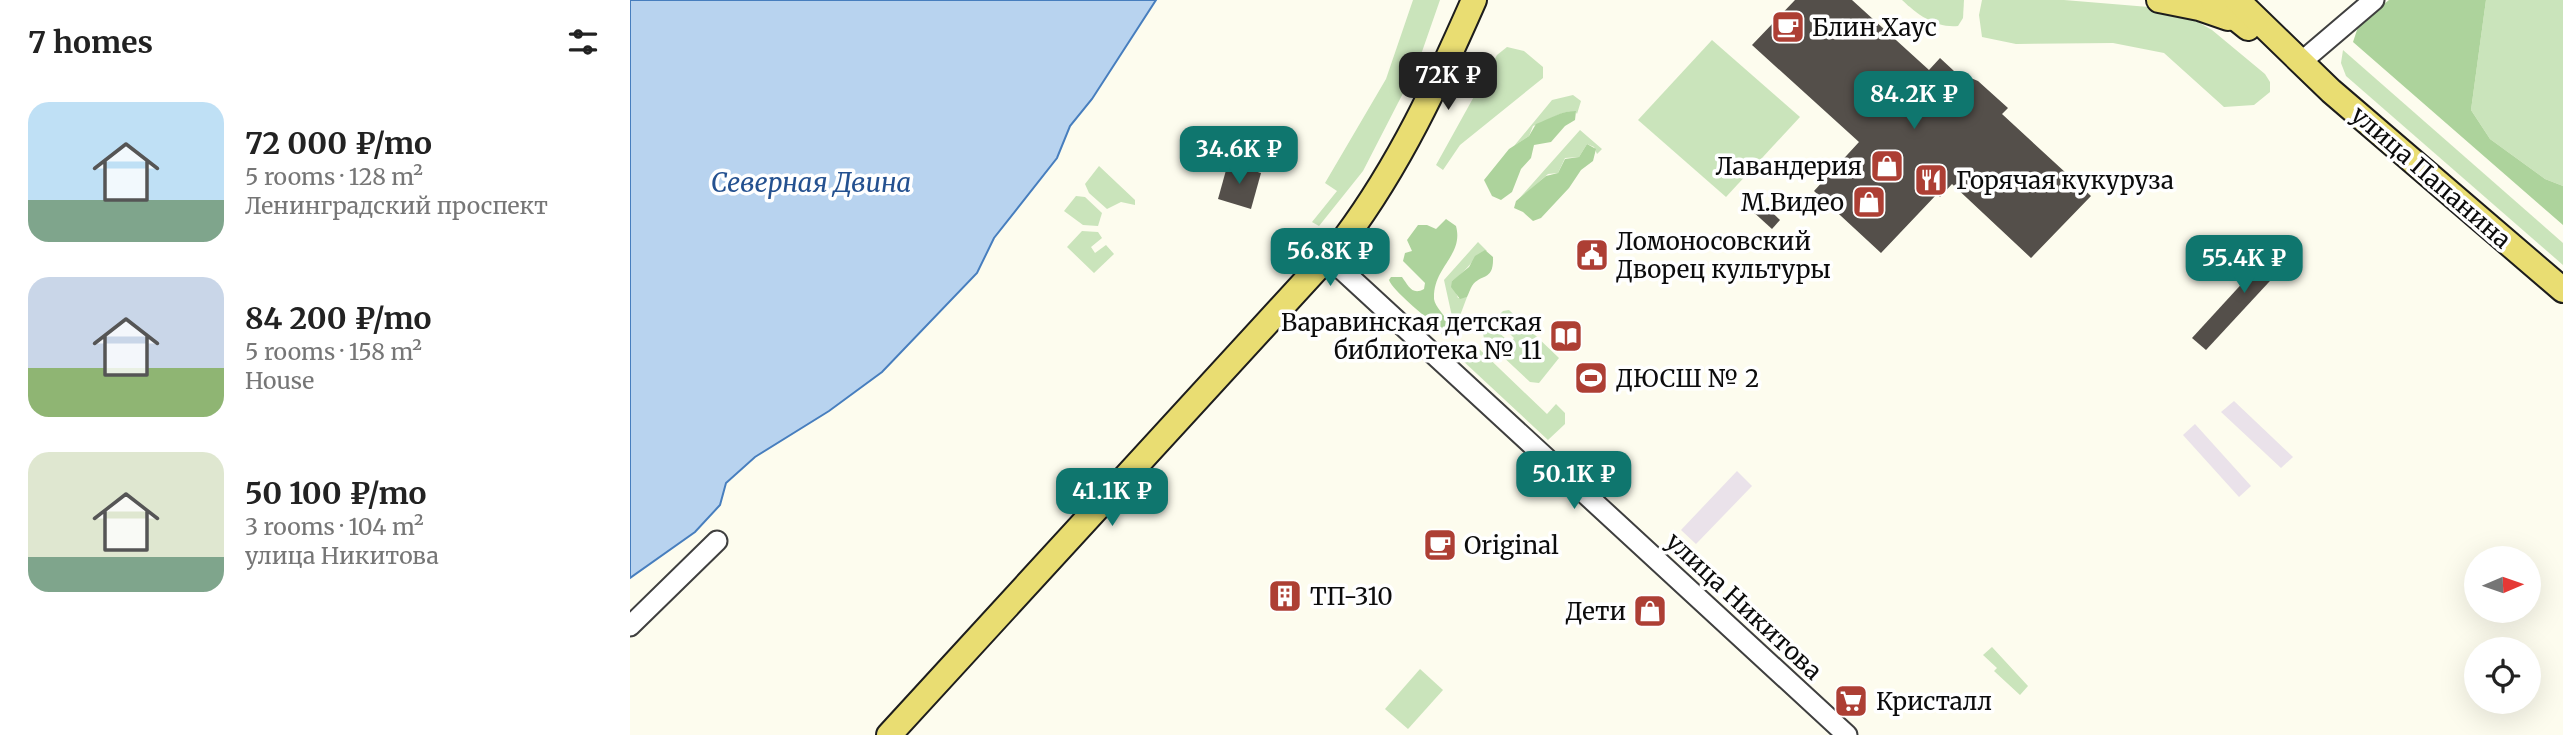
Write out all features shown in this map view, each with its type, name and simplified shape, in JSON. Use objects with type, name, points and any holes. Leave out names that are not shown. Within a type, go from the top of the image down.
[{"type":"main road","points":[[889,735],[1328,257],[1375,199],[1396,165],[1438,83],[1474,0]]},
{"type":"main road","points":[[2159,0],[2199,8],[2242,8]]},
{"type":"main road","name":"улица Папанина","points":[[2213,0],[2242,8],[2300,63],[2563,290]]},
{"type":"street","points":[[2300,63],[2374,0]]},
{"type":"street","name":"улица Никитова","points":[[1328,257],[1847,735]]},
{"type":"street","points":[[630,626],[717,541]]},
{"type":"shaded area","points":[[2234,401],[2293,457],[2281,468],[2221,412]]},
{"type":"shaded area","points":[[2195,424],[2251,486],[2239,497],[2183,435]]},
{"type":"shaded area","points":[[1737,471],[1752,486],[1696,544],[1681,530]]},
{"type":"green space","points":[[1413,0],[1440,0],[1417,66],[1363,171],[1319,226],[1312,222],[1337,191],[1325,183],[1386,79]]},
{"type":"green space","points":[[1902,0],[1964,0],[1963,18],[1958,26],[1934,23]]},
{"type":"green space","points":[[1982,0],[2064,0],[2161,8],[2189,17],[2212,30],[2265,74],[2270,82],[2270,92],[2254,105],[2224,107],[2164,53],[2113,43],[2016,44],[1982,37],[1979,15]]},
{"type":"green space","points":[[2389,0],[2486,0],[2471,110],[2490,139],[2545,179],[2563,186],[2563,225],[2353,42],[2359,24]]},
{"type":"green space","points":[[2486,0],[2563,0],[2563,186],[2545,179],[2490,139],[2471,110]]},
{"type":"green space","points":[[1712,40],[1800,117],[1726,197],[1638,120]]},
{"type":"green space","points":[[1507,47],[1524,51],[1543,67],[1543,78],[1460,145],[1443,170],[1436,165],[1497,55]]},
{"type":"green space","points":[[2343,50],[2563,243],[2563,265],[2346,76],[2341,63]]},
{"type":"green space","points":[[1573,95],[1581,101],[1577,114],[1575,111],[1564,113],[1533,126],[1529,136],[1514,146],[1552,100]]},
{"type":"green space","points":[[1576,111],[1575,120],[1565,126],[1551,142],[1534,145],[1531,158],[1521,169],[1512,192],[1501,200],[1492,196],[1484,180],[1509,149],[1529,136],[1536,124]]},
{"type":"green space","points":[[1580,130],[1602,149],[1597,154],[1594,147],[1587,144],[1579,157],[1565,158],[1558,173],[1548,174],[1517,201]]},
{"type":"green space","points":[[1587,144],[1596,149],[1593,161],[1581,170],[1569,188],[1541,218],[1533,221],[1514,208],[1516,201],[1546,176],[1558,173],[1565,159],[1579,157]]},
{"type":"green space","points":[[1099,166],[1135,200],[1135,205],[1121,202],[1107,209],[1089,193],[1085,184]]},
{"type":"green space","points":[[1076,196],[1085,197],[1102,213],[1098,226],[1083,225],[1064,211]]},
{"type":"green space","points":[[1446,219],[1456,226],[1456,245],[1438,278],[1434,299],[1448,323],[1446,339],[1389,280],[1391,277],[1402,277],[1413,290],[1424,289],[1425,283],[1403,261],[1405,253],[1412,251],[1407,240],[1418,225],[1436,229]]},
{"type":"green space","points":[[1082,231],[1098,232],[1102,238],[1091,247],[1095,253],[1106,245],[1114,254],[1094,273],[1067,247]]},
{"type":"green space","points":[[1478,242],[1487,251],[1452,281],[1458,298],[1467,297],[1458,321],[1453,321],[1444,280]]},
{"type":"green space","points":[[1485,250],[1493,257],[1489,274],[1471,287],[1467,297],[1460,299],[1451,287],[1452,281],[1469,267],[1475,256]]},
{"type":"green space","points":[[1509,310],[1559,358],[1539,383],[1530,382],[1484,339],[1483,333],[1491,325],[1510,343],[1514,338],[1495,319],[1503,311]]},
{"type":"green space","points":[[1475,345],[1547,414],[1556,404],[1565,413],[1565,424],[1548,440],[1462,360]]},
{"type":"green space","points":[[1992,647],[2028,686],[2020,695],[1994,671],[1997,668],[1983,655]]},
{"type":"green space","points":[[1420,669],[1443,690],[1408,729],[1385,709]]},
{"type":"water","name":"Северная Двина","points":[[630,0],[1156,0],[1092,99],[1070,126],[1057,158],[994,238],[977,273],[882,372],[829,411],[755,457],[726,483],[720,505],[695,532],[630,578]]},
{"type":"building","points":[[1795,0],[1852,0],[1929,70],[1940,58],[1954,71],[1978,81],[2008,108],[2002,114],[2091,196],[2031,258],[1952,184],[1940,197],[1937,194],[1881,253],[1814,191],[1859,142],[1752,45]]},
{"type":"building","points":[[1228,163],[1261,173],[1251,209],[1218,199]]},
{"type":"building","points":[[1759,200],[1780,220],[1772,229],[1750,209]]},
{"type":"building","points":[[2281,241],[2295,254],[2206,350],[2192,338]]},
{"type":"place","name":"Блин Хаус","points":[[1788,27]]},
{"type":"place","name":"Лавандерия","points":[[1887,166]]},
{"type":"place","name":"Горячая кукуруза","points":[[1931,180]]},
{"type":"place","name":"М.Видео","points":[[1869,202]]},
{"type":"place","name":"Ломоносовский Дворец культуры","points":[[1592,255]]},
{"type":"place","name":"Варавинская детская библиотека № 11","points":[[1566,336]]},
{"type":"place","name":"ДЮСШ № 2","points":[[1591,378]]},
{"type":"place","name":"Original","points":[[1440,545]]},
{"type":"place","name":"ТП-310","points":[[1285,596]]},
{"type":"place","name":"Дети","points":[[1650,611]]},
{"type":"place","name":"Кристалл","points":[[1851,701]]}]
